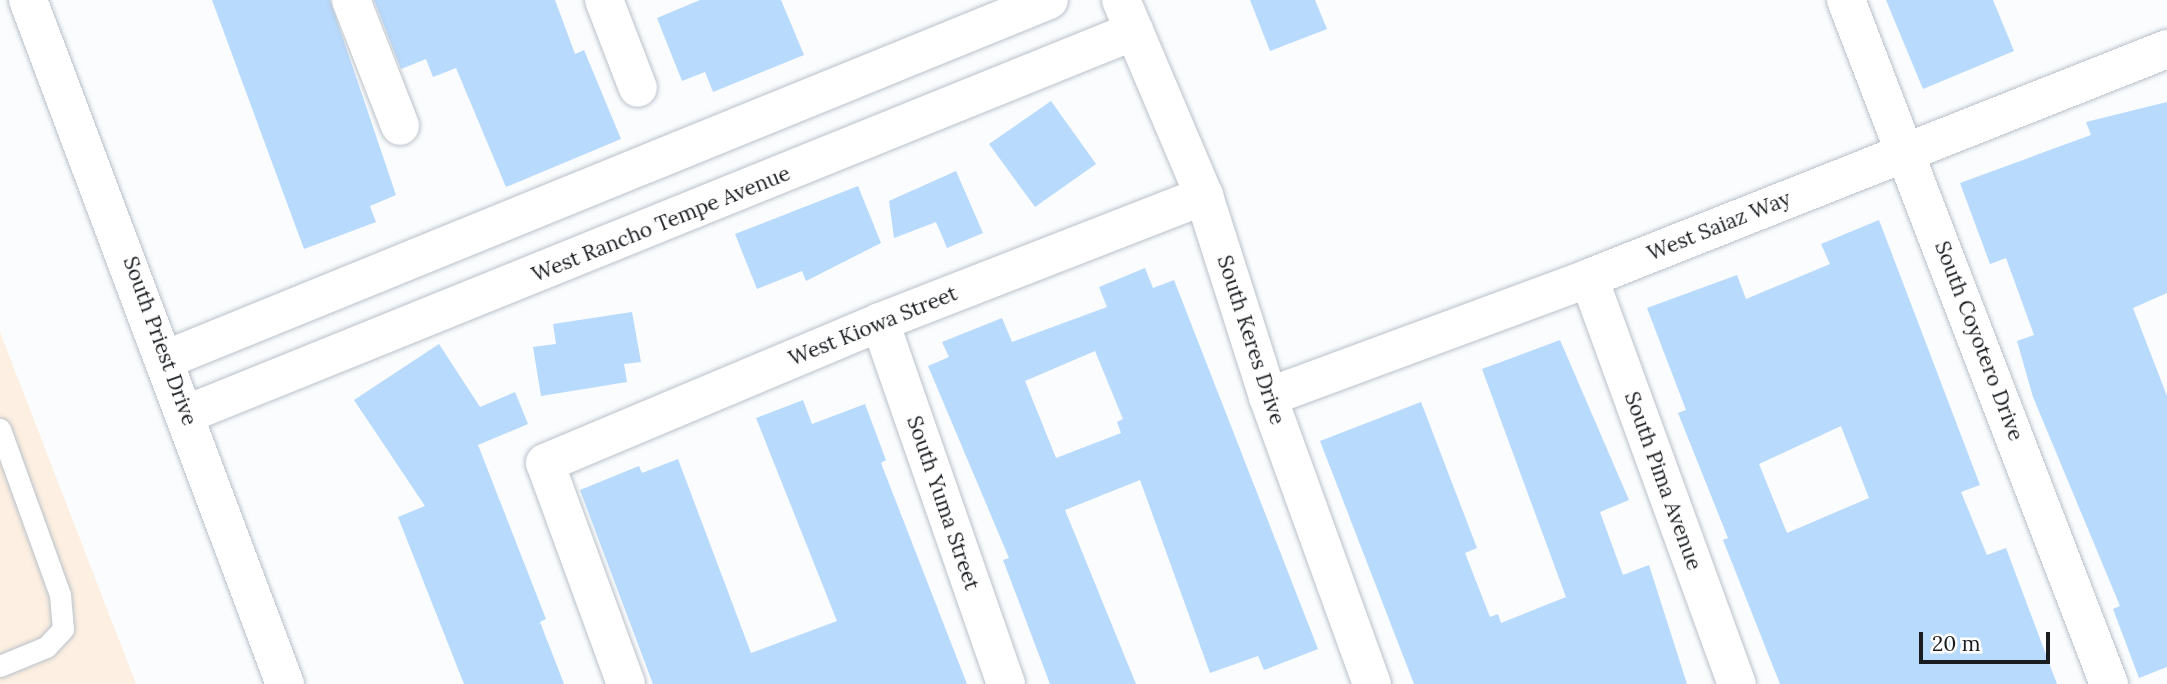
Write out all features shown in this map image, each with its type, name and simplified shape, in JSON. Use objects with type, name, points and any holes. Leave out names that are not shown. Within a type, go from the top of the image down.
[{"type":"street","name":"South Priest Drive","points":[[28,0],[167,359],[285,684]]},
{"type":"street","points":[[351,0],[400,126]]},
{"type":"street","points":[[604,0],[638,88]]},
{"type":"street","points":[[167,359],[646,167],[1049,0]]},
{"type":"street","name":"South Coyotero Drive","points":[[1846,0],[1907,150],[2109,684]]},
{"type":"street","name":"West Rancho Tempe Avenue","points":[[187,414],[427,320],[897,128],[1128,15]]},
{"type":"street","name":"South Keres Drive","points":[[1128,15],[1204,196],[1268,397],[1373,684]]},
{"type":"street","name":"West Saiaz Way","points":[[1268,397],[1589,278],[2167,49]]},
{"type":"street","points":[[875,73],[897,128]]},
{"type":"street","points":[[646,167],[667,222]]},
{"type":"street","name":"West Kiowa Street","points":[[626,684],[545,463],[880,322],[1204,196]]},
{"type":"street","points":[[404,264],[427,320]]},
{"type":"street","name":"South Pima Avenue","points":[[1589,278],[1737,684]]},
{"type":"street","name":"South Yuma Street","points":[[880,322],[1006,684]]},
{"type":"lane","points":[[0,429],[60,595],[62,629],[47,647],[0,666]]},
{"type":"shaded area","points":[[0,332],[136,684],[0,684]]},
{"type":"building","points":[[212,0],[330,0],[396,195],[370,206],[376,222],[304,249]]},
{"type":"building","points":[[374,0],[555,0],[575,54],[584,50],[621,139],[506,187],[456,68],[433,77],[426,59],[401,69]]},
{"type":"building","points":[[700,0],[781,0],[804,55],[713,92],[705,72],[682,81],[657,18]]},
{"type":"building","points":[[1250,0],[1315,0],[1327,29],[1270,51]]},
{"type":"building","points":[[1886,0],[1993,0],[2014,51],[1923,89]]},
{"type":"building","points":[[1051,101],[1096,164],[1035,207],[989,144]]},
{"type":"building","points":[[2167,102],[2167,293],[2133,308],[2167,396],[2167,667],[2139,678],[2113,609],[2120,606],[2033,397],[2017,341],[2034,335],[2006,258],[1990,264],[1960,183],[2091,135],[2086,122]]},
{"type":"building","points":[[956,171],[983,233],[947,248],[936,222],[894,238],[889,201]]},
{"type":"building","points":[[858,186],[881,243],[806,281],[802,271],[757,289],[735,234]]},
{"type":"building","points":[[1879,220],[1980,485],[1961,492],[1987,555],[2006,548],[2057,684],[1780,684],[1723,540],[1728,538],[1678,413],[1686,410],[1647,308],[1737,275],[1746,299],[1830,264],[1821,244]],"holes":[[[1841,426],[1869,498],[1787,533],[1759,464]]]},
{"type":"building","points":[[1145,268],[1153,288],[1174,280],[1318,649],[1264,670],[1258,656],[1210,673],[1140,480],[1065,510],[1136,684],[1050,684],[1003,560],[1009,558],[928,366],[949,357],[942,342],[1002,318],[1012,342],[1107,307],[1099,287]],"holes":[[[1095,351],[1123,419],[1117,422],[1121,433],[1056,458],[1025,381]]]},
{"type":"building","points":[[632,312],[641,362],[624,364],[627,382],[541,396],[533,347],[556,344],[553,324]]},
{"type":"building","points":[[1560,340],[1629,500],[1600,512],[1623,575],[1649,565],[1687,684],[1414,684],[1320,441],[1421,402],[1477,548],[1465,553],[1490,617],[1498,614],[1501,623],[1566,597],[1482,369]]},
{"type":"building","points":[[439,344],[480,407],[515,392],[528,424],[478,445],[546,619],[540,622],[564,684],[464,684],[398,517],[425,506],[354,400]]},
{"type":"building","points":[[803,400],[812,424],[865,404],[886,460],[881,463],[967,684],[653,684],[580,490],[639,466],[642,473],[678,459],[751,653],[837,621],[756,418]]}]
